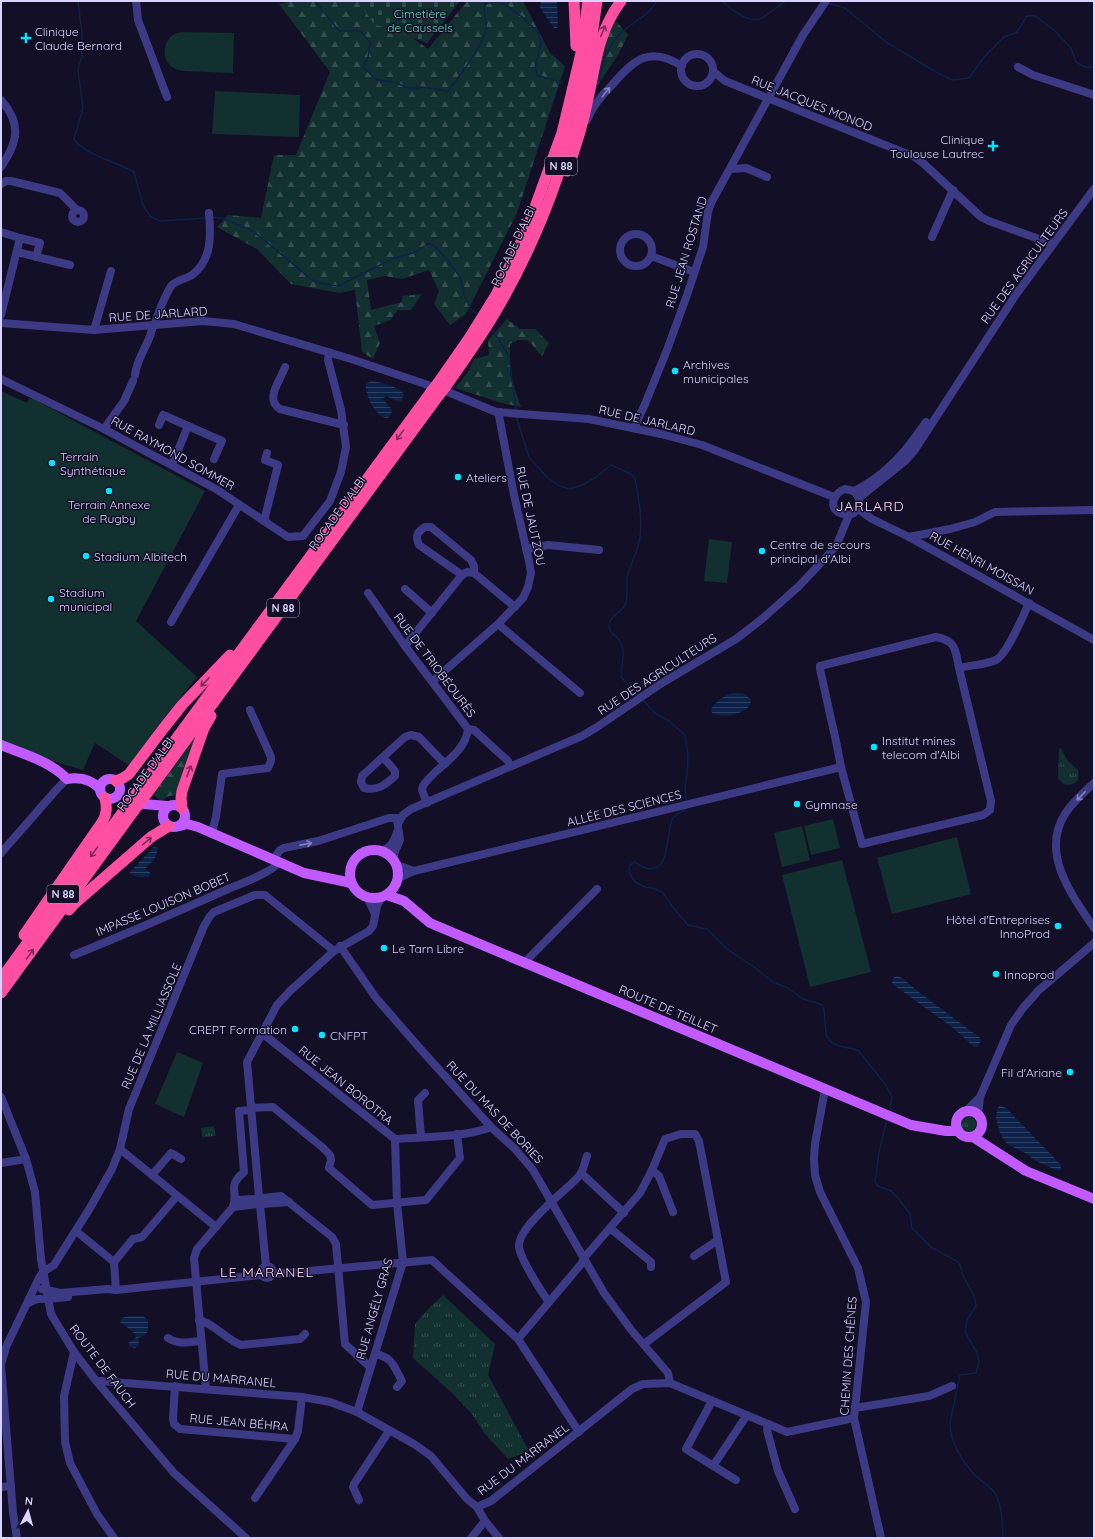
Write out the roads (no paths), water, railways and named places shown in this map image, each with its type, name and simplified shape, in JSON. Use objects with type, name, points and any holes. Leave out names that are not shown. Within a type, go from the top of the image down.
[{"type":"highway","points":[[573,92],[572,73],[576,44],[574,1]]},
{"type":"highway","name":"ROCADE D'ALBI","points":[[144,790],[218,698],[438,389],[496,294],[527,229],[562,133],[573,92],[588,1]]},
{"type":"highway","name":"ROCADE D'ALBI","points":[[1,993],[46,932],[129,811],[261,624],[491,320],[516,274],[538,226],[563,160],[584,84],[597,1]]},
{"type":"highway","points":[[491,320],[521,275],[540,237],[562,184],[579,137],[600,41],[610,16],[621,1]]},
{"type":"highway","points":[[114,782],[129,774],[182,705],[221,666],[252,630],[261,624]]},
{"type":"highway","points":[[184,811],[181,798],[182,791],[204,728],[218,704],[218,698]]},
{"type":"highway","points":[[1,972],[21,940],[106,816],[107,794]]},
{"type":"highway","name":"ROCADE D'ALBI","points":[[1,979],[129,811]]},
{"type":"highway","points":[[46,932],[54,928],[74,904],[151,837],[174,826]]},
{"type":"main road","points":[[1,745],[46,764],[67,779],[77,778],[92,782],[114,782]]},
{"type":"main road","points":[[92,782],[107,794],[120,792],[114,782]]},
{"type":"main road","points":[[107,794],[102,784],[114,782]]},
{"type":"main road","points":[[162,815],[144,804],[167,806],[175,804],[198,826]]},
{"type":"main road","points":[[167,806],[162,815],[164,822],[174,826],[187,824],[198,826],[304,873],[352,884]]},
{"type":"main road","points":[[174,826],[184,820],[184,811]]},
{"type":"main road","points":[[327,878],[341,876],[350,869],[357,856],[371,850],[381,851],[390,855],[396,862],[398,882],[384,896],[367,897],[361,894],[352,884],[350,869]]},
{"type":"main road","name":"ROUTE DE TEILLET","points":[[398,882],[404,901]]},
{"type":"main road","name":"ROUTE DE TEILLET","points":[[384,896],[404,901],[430,923],[825,1089],[911,1124],[946,1131],[958,1131]]},
{"type":"main road","points":[[973,1137],[979,1132],[982,1121],[975,1112],[966,1111],[960,1114],[956,1119],[956,1127],[958,1131],[966,1137],[973,1137],[1026,1171],[1094,1199]]},
{"type":"main road","name":"ROUTE DE TEILLET","points":[[928,1128],[945,1125],[956,1119]]},
{"type":"main road","points":[[981,1128],[986,1138],[999,1154]]},
{"type":"street","points":[[136,1],[138,20],[167,97]]},
{"type":"street","name":"RUE JEAN ROSTAND","points":[[634,428],[646,404],[667,350],[694,272],[705,237],[708,212],[711,203],[803,35],[824,3]]},
{"type":"street","points":[[707,83],[714,72],[713,65],[710,60],[699,54],[688,57],[682,66],[682,75],[689,84],[698,86],[707,83],[713,81],[725,81]]},
{"type":"street","points":[[579,137],[582,134],[592,108],[629,66],[641,58],[653,56],[670,58],[682,66]]},
{"type":"street","points":[[1018,67],[1032,75],[1094,95]]},
{"type":"street","points":[[714,72],[725,81]]},
{"type":"street","name":"RUE JACQUES MONOD","points":[[725,81],[915,157],[981,217],[1053,244]]},
{"type":"street","points":[[1,100],[8,108],[16,127],[16,140],[1,167]]},
{"type":"street","points":[[737,156],[746,168]]},
{"type":"street","points":[[730,169],[746,168],[767,177]]},
{"type":"street","points":[[1,184],[6,181],[12,181],[60,193],[77,210]]},
{"type":"street","name":"RUE DES AGRICULTEURS","points":[[834,497],[837,493],[845,489],[856,494],[904,462],[914,451],[1017,293],[1094,189]]},
{"type":"street","points":[[932,237],[953,190]]},
{"type":"street","points":[[104,429],[124,401],[134,378],[136,365],[148,340],[156,318],[173,285],[192,275],[201,266],[208,252],[210,243],[209,213]]},
{"type":"street","points":[[1,232],[40,243],[36,257]]},
{"type":"street","points":[[1,315],[20,238]]},
{"type":"street","points":[[17,252],[70,265]]},
{"type":"street","points":[[651,256],[694,272]]},
{"type":"street","points":[[94,330],[110,271]]},
{"type":"street","name":"RUE DE JARLARD","points":[[1,323],[94,330],[203,321],[234,324],[367,364],[438,389],[496,412],[589,419],[681,438],[834,497]]},
{"type":"street","name":"RUE RAYMOND SOMMER","points":[[1,379],[104,429],[216,489],[288,537],[303,536],[330,501],[341,472],[346,447],[344,425],[328,360],[329,352]]},
{"type":"street","points":[[285,367],[272,398],[276,406],[280,409],[344,425]]},
{"type":"street","name":"RUE DE JAUTZOU","points":[[433,681],[516,607],[523,598],[528,587],[531,574],[499,416],[503,413]]},
{"type":"street","points":[[159,425],[163,415],[222,441],[214,459]]},
{"type":"street","points":[[172,465],[188,426]]},
{"type":"street","points":[[264,521],[278,464],[265,460],[266,453]]},
{"type":"street","points":[[856,494],[859,505],[858,509]]},
{"type":"street","points":[[834,497],[833,503],[835,509],[840,513],[850,515]]},
{"type":"street","points":[[171,622],[239,505]]},
{"type":"street","name":"RUE DES AGRICULTEURS","points":[[381,851],[386,850],[392,844],[398,824],[399,813],[404,808],[426,801],[437,795],[448,794],[582,736],[598,727],[646,693],[736,639],[762,619],[799,586],[830,553],[850,515],[858,509]]},
{"type":"street","name":"RUE HENRI MOISSAN","points":[[858,509],[878,522],[909,537],[1094,640]]},
{"type":"street","points":[[909,537],[950,529],[975,522],[995,512],[1094,510]]},
{"type":"street","points":[[840,513],[843,528]]},
{"type":"street","points":[[462,575],[419,545],[416,538],[420,530],[425,527],[431,528],[444,537],[471,560],[474,566],[474,573]]},
{"type":"street","points":[[526,549],[548,545],[598,550]]},
{"type":"street","points":[[405,646],[462,575],[468,572],[474,573],[516,607]]},
{"type":"street","points":[[405,589],[432,613]]},
{"type":"street","name":"RUE DE TRIOBÉOURÈS","points":[[368,593],[405,646],[468,729],[474,730],[508,761]]},
{"type":"street","points":[[959,668],[995,660],[1001,656],[1029,603]]},
{"type":"street","points":[[498,624],[580,693]]},
{"type":"street","points":[[936,637],[947,639],[954,646],[991,801],[990,810],[983,815],[862,844],[841,767],[820,666],[936,637]]},
{"type":"street","points":[[212,832],[216,816],[222,774],[268,768],[270,766],[271,757],[250,710]]},
{"type":"street","points":[[426,801],[422,790],[423,786],[462,746],[468,734],[468,729]]},
{"type":"street","points":[[383,757],[405,737],[411,735],[419,737],[445,764]]},
{"type":"street","name":"ALLÉE DES SCIENCES","points":[[398,882],[414,871],[841,767]]},
{"type":"street","points":[[1,853],[67,779]]},
{"type":"street","points":[[1094,783],[1069,809],[1061,821],[1056,838],[1057,863],[1065,883],[1094,928]]},
{"type":"street","points":[[261,875],[280,850],[284,848],[318,842],[389,818],[398,824],[400,840],[394,854],[396,862],[414,871]]},
{"type":"street","name":"IMPASSE LOUISON BOBET","points":[[74,955],[261,875],[277,865],[273,860]]},
{"type":"street","points":[[525,962],[597,889]]},
{"type":"street","name":"RUE DE LA MILLIASSOLE","points":[[43,1272],[54,1265],[76,1231],[112,1169],[120,1149],[129,1109],[204,926],[210,916],[214,912],[255,895],[265,895],[337,948]]},
{"type":"street","points":[[266,1266],[247,1062],[277,1006],[290,991],[337,948],[369,931],[373,926],[375,914],[384,896]]},
{"type":"street","points":[[367,897],[375,914]]},
{"type":"street","points":[[978,1115],[980,1097],[1008,1031],[1022,1008],[1038,991],[1094,942]]},
{"type":"street","name":"RUE DU MAS DE BORIES","points":[[337,948],[376,998],[491,1127],[515,1149],[533,1170],[604,1293],[632,1331],[668,1372],[670,1383]]},
{"type":"street","name":"RUE JEAN BOROTRA","points":[[262,1033],[394,1138],[457,1134],[480,1131],[491,1127]]},
{"type":"street","name":"CHEMIN DES CHÊNES","points":[[825,1089],[815,1148],[815,1175],[820,1192],[858,1268],[866,1302],[854,1418],[881,1538]]},
{"type":"street","points":[[421,1137],[418,1100],[425,1093]]},
{"type":"street","name":"ROUTE DE FAUCH","points":[[1,1097],[26,1159],[35,1192],[43,1272],[51,1314],[74,1352],[97,1382],[174,1473],[246,1538]]},
{"type":"street","points":[[966,1111],[980,1097]]},
{"type":"street","points":[[206,1389],[194,1258],[195,1253],[234,1204],[234,1184],[236,1179],[244,1172],[239,1111],[273,1107],[322,1147],[330,1155],[331,1160],[329,1168],[372,1205],[426,1200],[460,1158],[457,1134]]},
{"type":"street","points":[[518,1339],[582,1263],[584,1258],[640,1193],[652,1170],[665,1139],[681,1134],[695,1134],[699,1140],[726,1282],[644,1344]]},
{"type":"street","name":"RUE ANGÉLY GRAS","points":[[357,1412],[403,1262],[397,1203],[394,1138]]},
{"type":"street","points":[[120,1149],[216,1227]]},
{"type":"street","points":[[152,1175],[171,1153],[181,1159]]},
{"type":"street","points":[[549,1302],[522,1256],[519,1247],[520,1240],[544,1209],[581,1173],[587,1156]]},
{"type":"street","points":[[1,1163],[26,1159]]},
{"type":"street","points":[[652,1170],[659,1176],[673,1212]]},
{"type":"street","points":[[581,1173],[624,1213]]},
{"type":"street","points":[[116,1290],[114,1262],[133,1239],[142,1237],[177,1196]]},
{"type":"street","points":[[234,1204],[260,1201],[281,1196],[332,1237],[336,1244],[339,1268],[344,1344],[370,1366]]},
{"type":"street","points":[[610,1228],[651,1262],[650,1267]]},
{"type":"street","points":[[76,1231],[114,1262]]},
{"type":"street","points":[[694,1256],[718,1240]]},
{"type":"street","points":[[28,1303],[37,1299],[108,1293],[116,1290],[261,1275],[267,1279],[272,1277],[274,1274],[432,1260],[518,1339],[579,1432]]},
{"type":"street","points":[[266,1266],[272,1268],[274,1274]]},
{"type":"street","points":[[261,1275],[261,1269],[266,1266]]},
{"type":"street","points":[[17,1538],[1,1365],[9,1340],[43,1272]]},
{"type":"street","points":[[33,1291],[40,1289],[60,1293],[108,1288],[116,1290]]},
{"type":"street","points":[[199,1320],[212,1326],[232,1342],[240,1345],[300,1339],[305,1334]]},
{"type":"street","points":[[168,1338],[172,1341],[180,1343],[201,1342]]},
{"type":"street","points":[[74,1352],[64,1396],[65,1442],[70,1463],[97,1514],[114,1538]]},
{"type":"street","points":[[375,1354],[382,1355],[390,1359],[402,1381],[397,1387]]},
{"type":"street","name":"RUE DU MARRANEL","points":[[97,1382],[175,1386],[302,1397],[330,1402],[357,1412],[424,1450],[477,1507],[491,1501],[632,1389],[643,1384],[670,1383],[787,1432],[854,1418]]},
{"type":"street","name":"RUE JEAN BÉHRA","points":[[175,1386],[172,1419],[174,1424],[180,1429],[295,1438]]},
{"type":"street","points":[[855,1408],[929,1396],[952,1386]]},
{"type":"street","points":[[255,1498],[295,1438],[298,1431],[302,1397]]},
{"type":"street","points":[[712,1401],[686,1449],[736,1480]]},
{"type":"street","points":[[713,1466],[747,1415]]},
{"type":"street","points":[[768,1424],[767,1430],[778,1471],[795,1510]]},
{"type":"street","points":[[358,1500],[353,1487],[354,1484],[389,1431]]},
{"type":"street","points":[[1,1487],[11,1486]]},
{"type":"street","points":[[477,1507],[485,1521],[499,1538]]},
{"type":"street","points":[[471,1538],[485,1521]]},
{"type":"water","points":[[541,1],[557,1],[557,28],[554,28],[540,8]]},
{"type":"water","points":[[371,381],[393,386],[404,394],[399,402],[386,396],[383,399],[392,410],[391,415],[388,418],[380,415],[369,399],[366,384]]},
{"type":"water","points":[[732,693],[742,693],[751,699],[747,708],[742,712],[729,715],[717,715],[712,713],[711,709],[723,697]]},
{"type":"water","points":[[154,847],[158,848],[156,856],[145,869],[150,872],[149,877],[132,875],[130,873],[131,871]]},
{"type":"water","points":[[897,976],[902,978],[979,1037],[981,1040],[978,1047],[974,1047],[953,1028],[895,986],[892,983],[893,978]]},
{"type":"water","points":[[1000,1105],[1006,1108],[1061,1165],[1061,1169],[1058,1171],[1034,1160],[1025,1153],[1007,1144],[1000,1134],[996,1118],[997,1109]]},
{"type":"water","points":[[128,1316],[143,1316],[148,1320],[148,1331],[144,1336],[138,1338],[139,1345],[135,1348],[129,1346],[128,1343],[135,1339],[136,1336],[120,1322],[122,1318]]},
{"type":"waterway","points":[[78,1],[82,34],[82,56],[78,70],[83,108],[74,139],[85,150],[134,172],[143,205],[150,216],[160,221],[206,218]]},
{"type":"waterway","points":[[315,1],[339,31],[360,31],[370,42],[368,58],[363,67],[377,80],[395,82],[410,89],[422,87],[448,91],[481,43],[486,28],[484,10],[485,4],[494,2],[505,4],[538,32],[541,42],[535,68],[537,75],[562,83]]},
{"type":"waterway","points":[[598,81],[605,57],[614,41],[623,31],[644,16],[657,1]]},
{"type":"waterway","points":[[722,1],[729,8],[749,19],[759,19],[786,1]]},
{"type":"waterway","points":[[828,3],[845,8],[886,42],[952,80],[969,78],[984,57],[1004,37],[1017,32],[1027,16],[1035,16],[1054,30],[1071,48],[1076,62],[1085,67],[1094,67]]},
{"type":"waterway","points":[[212,217],[225,219],[253,231],[312,280],[338,286],[392,259],[416,252],[429,243],[441,253],[455,270],[460,278],[464,294]]},
{"type":"waterway","points":[[465,297],[471,309],[477,313]]},
{"type":"waterway","points":[[492,329],[509,356],[516,410]]},
{"type":"waterway","points":[[516,416],[529,457],[547,477],[559,486],[570,489],[582,485],[595,478],[611,465],[631,474],[635,479],[641,522],[640,538],[627,578],[627,595],[625,605],[611,618],[609,627],[620,640],[622,647],[623,656],[621,677],[639,696]]},
{"type":"waterway","points":[[643,700],[655,713],[669,721],[685,735],[688,754],[685,786],[686,801]]},
{"type":"waterway","points":[[686,807],[686,809],[673,818],[664,859],[660,865],[654,868],[645,868],[635,862],[630,865],[629,872],[635,882],[663,893],[688,925],[707,929],[727,949],[754,967],[774,983],[786,987],[803,999],[822,1005],[824,1009],[826,1035],[831,1042],[839,1046],[858,1050],[885,1084],[892,1097],[890,1109]]},
{"type":"waterway","points":[[887,1119],[879,1152],[875,1182],[878,1186],[891,1191],[898,1198],[910,1214],[912,1228],[931,1247],[958,1262],[975,1298],[976,1306],[967,1320],[965,1332],[976,1351],[979,1361],[976,1373],[960,1375],[950,1424],[952,1438],[966,1465],[992,1490],[997,1497],[1002,1515],[1003,1538]]},
{"type":"place","name":"Clinique Claude Bernard","points":[[26,38]]},
{"type":"place","name":"Clinique Toulouse Lautrec","points":[[993,146]]},
{"type":"place","name":"Archives municipales","points":[[675,371]]},
{"type":"place","name":"Terrain Synthétique","points":[[52,463]]},
{"type":"place","name":"Ateliers","points":[[458,477]]},
{"type":"place","name":"Terrain Annexe de Rugby","points":[[109,491]]},
{"type":"place","name":"Centre de secours principal d'Albi","points":[[762,551]]},
{"type":"place","name":"Stadium Albitech","points":[[86,556]]},
{"type":"place","name":"Stadium municipal","points":[[51,599]]},
{"type":"place","name":"Institut mines telecom d'Albi","points":[[874,747]]},
{"type":"place","name":"Gymnase","points":[[797,804]]},
{"type":"place","name":"Hôtel d'Entreprises InnoProd","points":[[1058,926]]},
{"type":"place","name":"Le Tarn Libre","points":[[384,948]]},
{"type":"place","name":"Innoprod","points":[[996,974]]},
{"type":"place","name":"CREPT Formation","points":[[295,1029]]},
{"type":"place","name":"CNFPT","points":[[322,1035]]},
{"type":"place","name":"Fil d'Ariane","points":[[1070,1072]]},
{"type":"district","name":"JARLARD","points":[[870,506]]},
{"type":"district","name":"LE MARANEL","points":[[267,1272]]},
{"type":"park label","name":"Cimetière de Caussels","points":[[420,20]]}]
